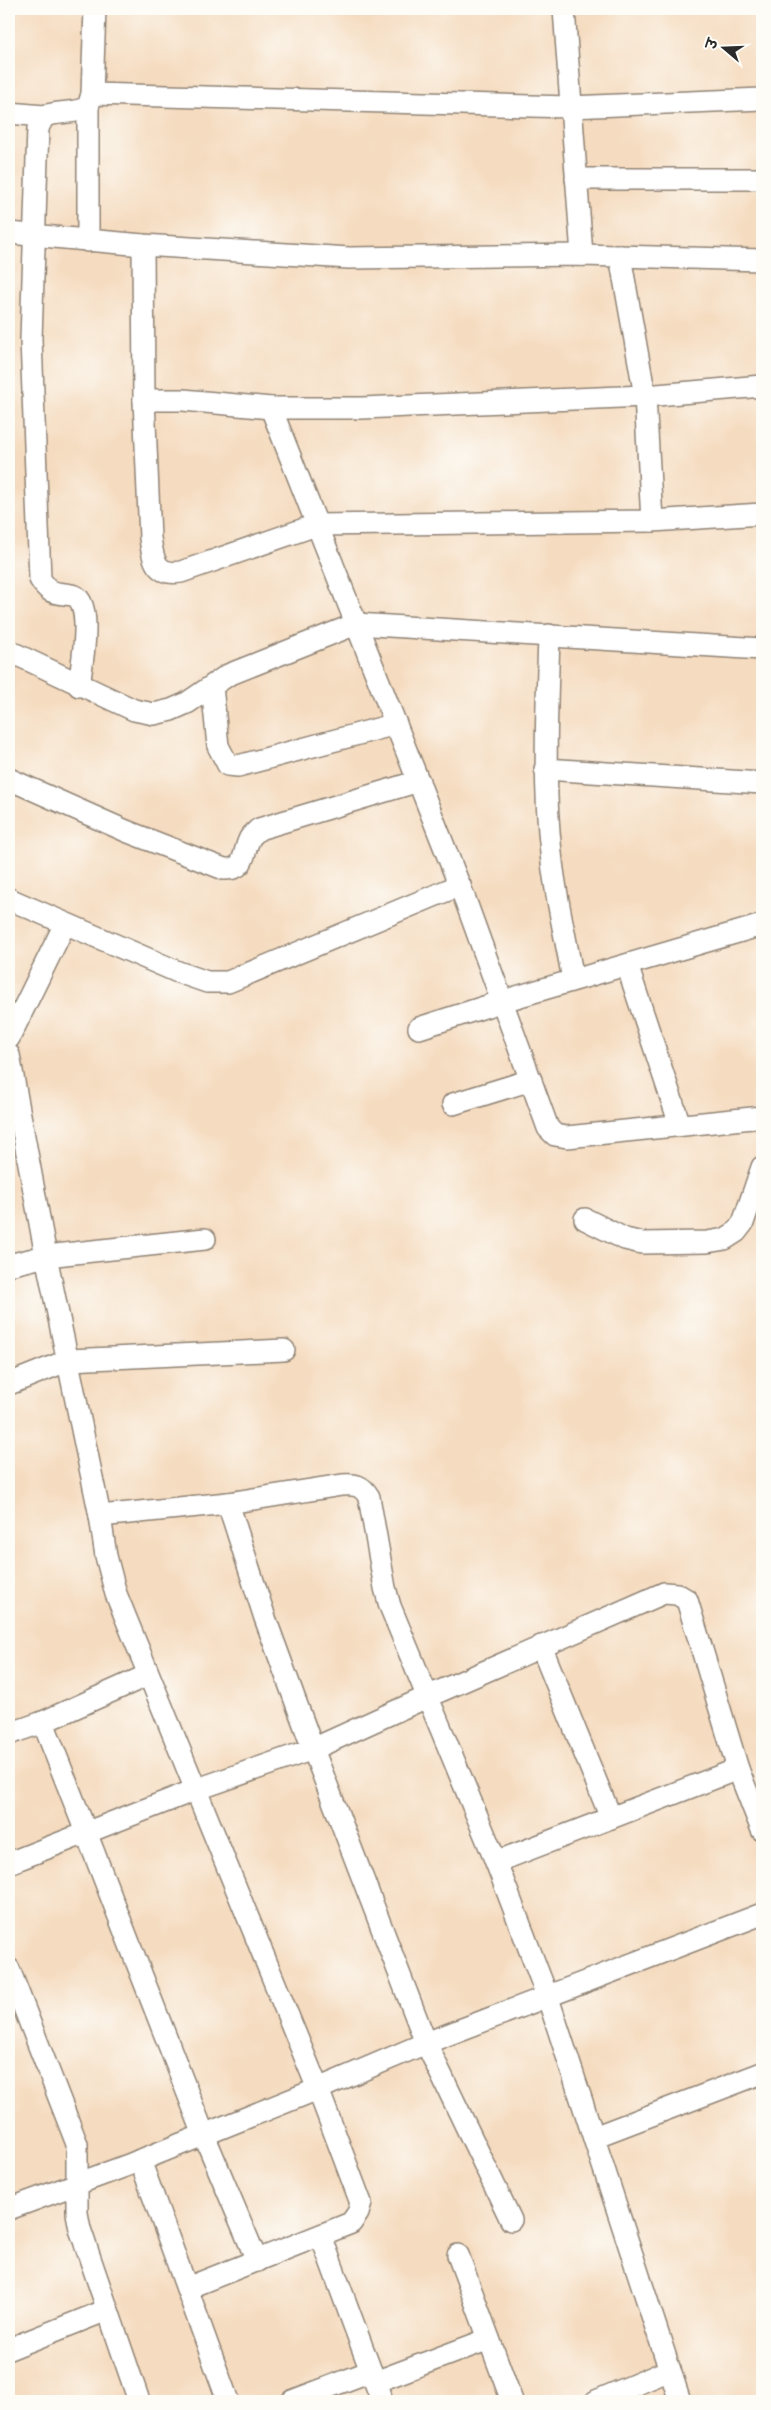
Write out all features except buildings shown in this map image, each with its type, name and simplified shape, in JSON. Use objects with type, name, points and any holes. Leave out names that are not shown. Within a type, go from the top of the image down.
[{"type":"street","points":[[88,241],[90,100],[95,9]]},
{"type":"street","points":[[564,9],[582,255]]},
{"type":"street","points":[[9,113],[44,116],[59,111],[80,111],[90,100],[570,107],[762,98]]},
{"type":"street","points":[[44,116],[38,128],[36,145],[36,236],[31,340],[38,562],[40,579],[47,589],[58,595],[74,595],[83,601],[86,614],[79,686]]},
{"type":"street","points":[[576,179],[762,179]]},
{"type":"street","points":[[9,233],[88,241],[349,258],[582,255],[762,260]]},
{"type":"street","points":[[143,245],[144,400],[150,538],[153,558],[160,570],[170,574],[181,572],[316,525],[652,521],[762,514]]},
{"type":"street","points":[[620,256],[645,396],[652,521]]},
{"type":"street","points":[[144,400],[183,400],[271,408],[362,408],[645,396],[762,386]]},
{"type":"street","points":[[271,408],[460,885],[504,1001],[548,1128],[554,1135],[567,1137],[762,1117]]},
{"type":"street","points":[[9,651],[79,686],[134,710],[154,714],[171,710],[187,703],[228,675],[356,624],[762,649]]},
{"type":"street","points":[[548,636],[545,769],[551,855],[573,980]]},
{"type":"street","points":[[212,686],[218,746],[228,766],[238,766],[396,724]]},
{"type":"street","points":[[545,769],[762,783]]},
{"type":"street","points":[[9,779],[126,831],[224,869],[232,869],[240,865],[250,837],[259,829],[418,782]]},
{"type":"street","points":[[9,899],[178,972],[207,982],[228,982],[460,885]]},
{"type":"street","points":[[9,1038],[65,924]]},
{"type":"street","points":[[419,1028],[573,980],[762,925]]},
{"type":"street","points":[[627,965],[680,1126]]},
{"type":"street","points":[[9,1055],[46,1256],[69,1360],[100,1516],[106,1556],[116,1594],[318,2089],[361,2203],[358,2213],[351,2223],[187,2288]]},
{"type":"street","points":[[453,1104],[531,1080]]},
{"type":"street","points":[[585,1219],[625,1239],[642,1243],[707,1242],[725,1239],[736,1232],[744,1223],[762,1167]]},
{"type":"street","points":[[9,1265],[46,1256],[205,1239]]},
{"type":"street","points":[[9,1384],[69,1360],[284,1350]]},
{"type":"street","points":[[100,1516],[228,1503],[342,1485],[356,1484],[365,1489],[369,1497],[385,1588],[496,1862],[548,1998],[680,2401]]},
{"type":"street","points":[[228,1503],[265,1618],[313,1749],[426,2043],[511,2220]]},
{"type":"street","points":[[9,1862],[195,1790],[313,1749],[541,1646],[664,1594],[677,1594],[687,1600],[738,1769],[762,1830]]},
{"type":"street","points":[[541,1646],[611,1818]]},
{"type":"street","points":[[9,1734],[43,1722],[148,1675]]},
{"type":"street","points":[[43,1722],[204,2134],[257,2261]]},
{"type":"street","points":[[496,1862],[738,1769]]},
{"type":"street","points":[[9,2209],[140,2160],[318,2089],[426,2043],[548,1998],[762,1914]]},
{"type":"street","points":[[9,1968],[73,2132],[78,2156],[76,2184],[77,2213],[80,2229],[139,2401]]},
{"type":"street","points":[[594,2137],[762,2073]]},
{"type":"street","points":[[140,2160],[228,2401]]},
{"type":"street","points":[[322,2236],[376,2385]]},
{"type":"street","points":[[458,2255],[512,2401]]},
{"type":"street","points":[[9,2349],[107,2310]]},
{"type":"street","points":[[292,2401],[376,2385],[489,2339]]},
{"type":"street","points":[[596,2401],[670,2370]]}]
